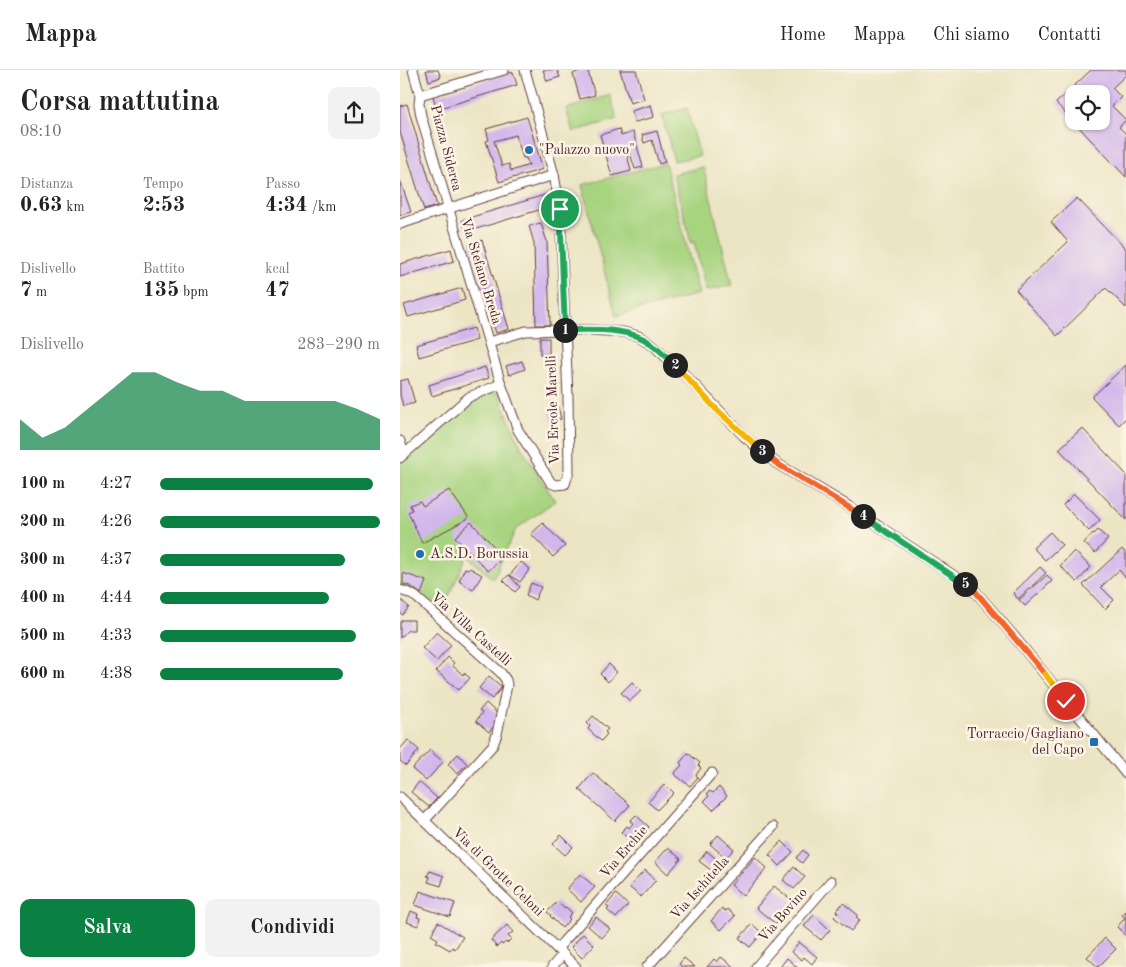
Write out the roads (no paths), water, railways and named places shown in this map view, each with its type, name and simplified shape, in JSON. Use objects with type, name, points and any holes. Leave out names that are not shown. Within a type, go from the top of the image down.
[{"type":"street","name":"Piazza Siderea","points":[[414,70],[420,94],[419,104],[448,208]]},
{"type":"street","points":[[420,94],[504,70]]},
{"type":"street","name":"Via Ercole Marelli","points":[[525,70],[554,175],[560,209],[568,397],[569,471],[564,484]]},
{"type":"street","points":[[400,224],[554,175]]},
{"type":"street","name":"Via Stefano Breda","points":[[448,208],[501,384],[518,430],[539,467],[551,483],[564,484]]},
{"type":"street","points":[[488,342],[526,331],[591,330],[623,332],[638,336],[652,344],[744,436],[776,463],[848,506],[976,592],[1126,774]]},
{"type":"street","points":[[402,456],[470,397],[501,384]]},
{"type":"street","points":[[400,441],[402,456]]},
{"type":"street","name":"Via Villa Castelli","points":[[400,590],[416,597],[502,673],[507,683],[498,734],[494,742],[424,820]]},
{"type":"street","name":"Via Erchie","points":[[552,967],[560,952],[712,773]]},
{"type":"street","name":"Via di Grotte Celoni","points":[[400,797],[576,967]]},
{"type":"street","name":"Via Ischitella","points":[[647,967],[773,827]]},
{"type":"street","name":"Via Bovino","points":[[756,967],[831,881]]},
{"type":"place","name":"\"Palazzo nuovo\"","points":[[529,150]]},
{"type":"place","name":"A.S.D. Borussia","points":[[420,554]]},
{"type":"place","name":"Torraccio/Gagliano del Capo","points":[[1094,742]]}]
